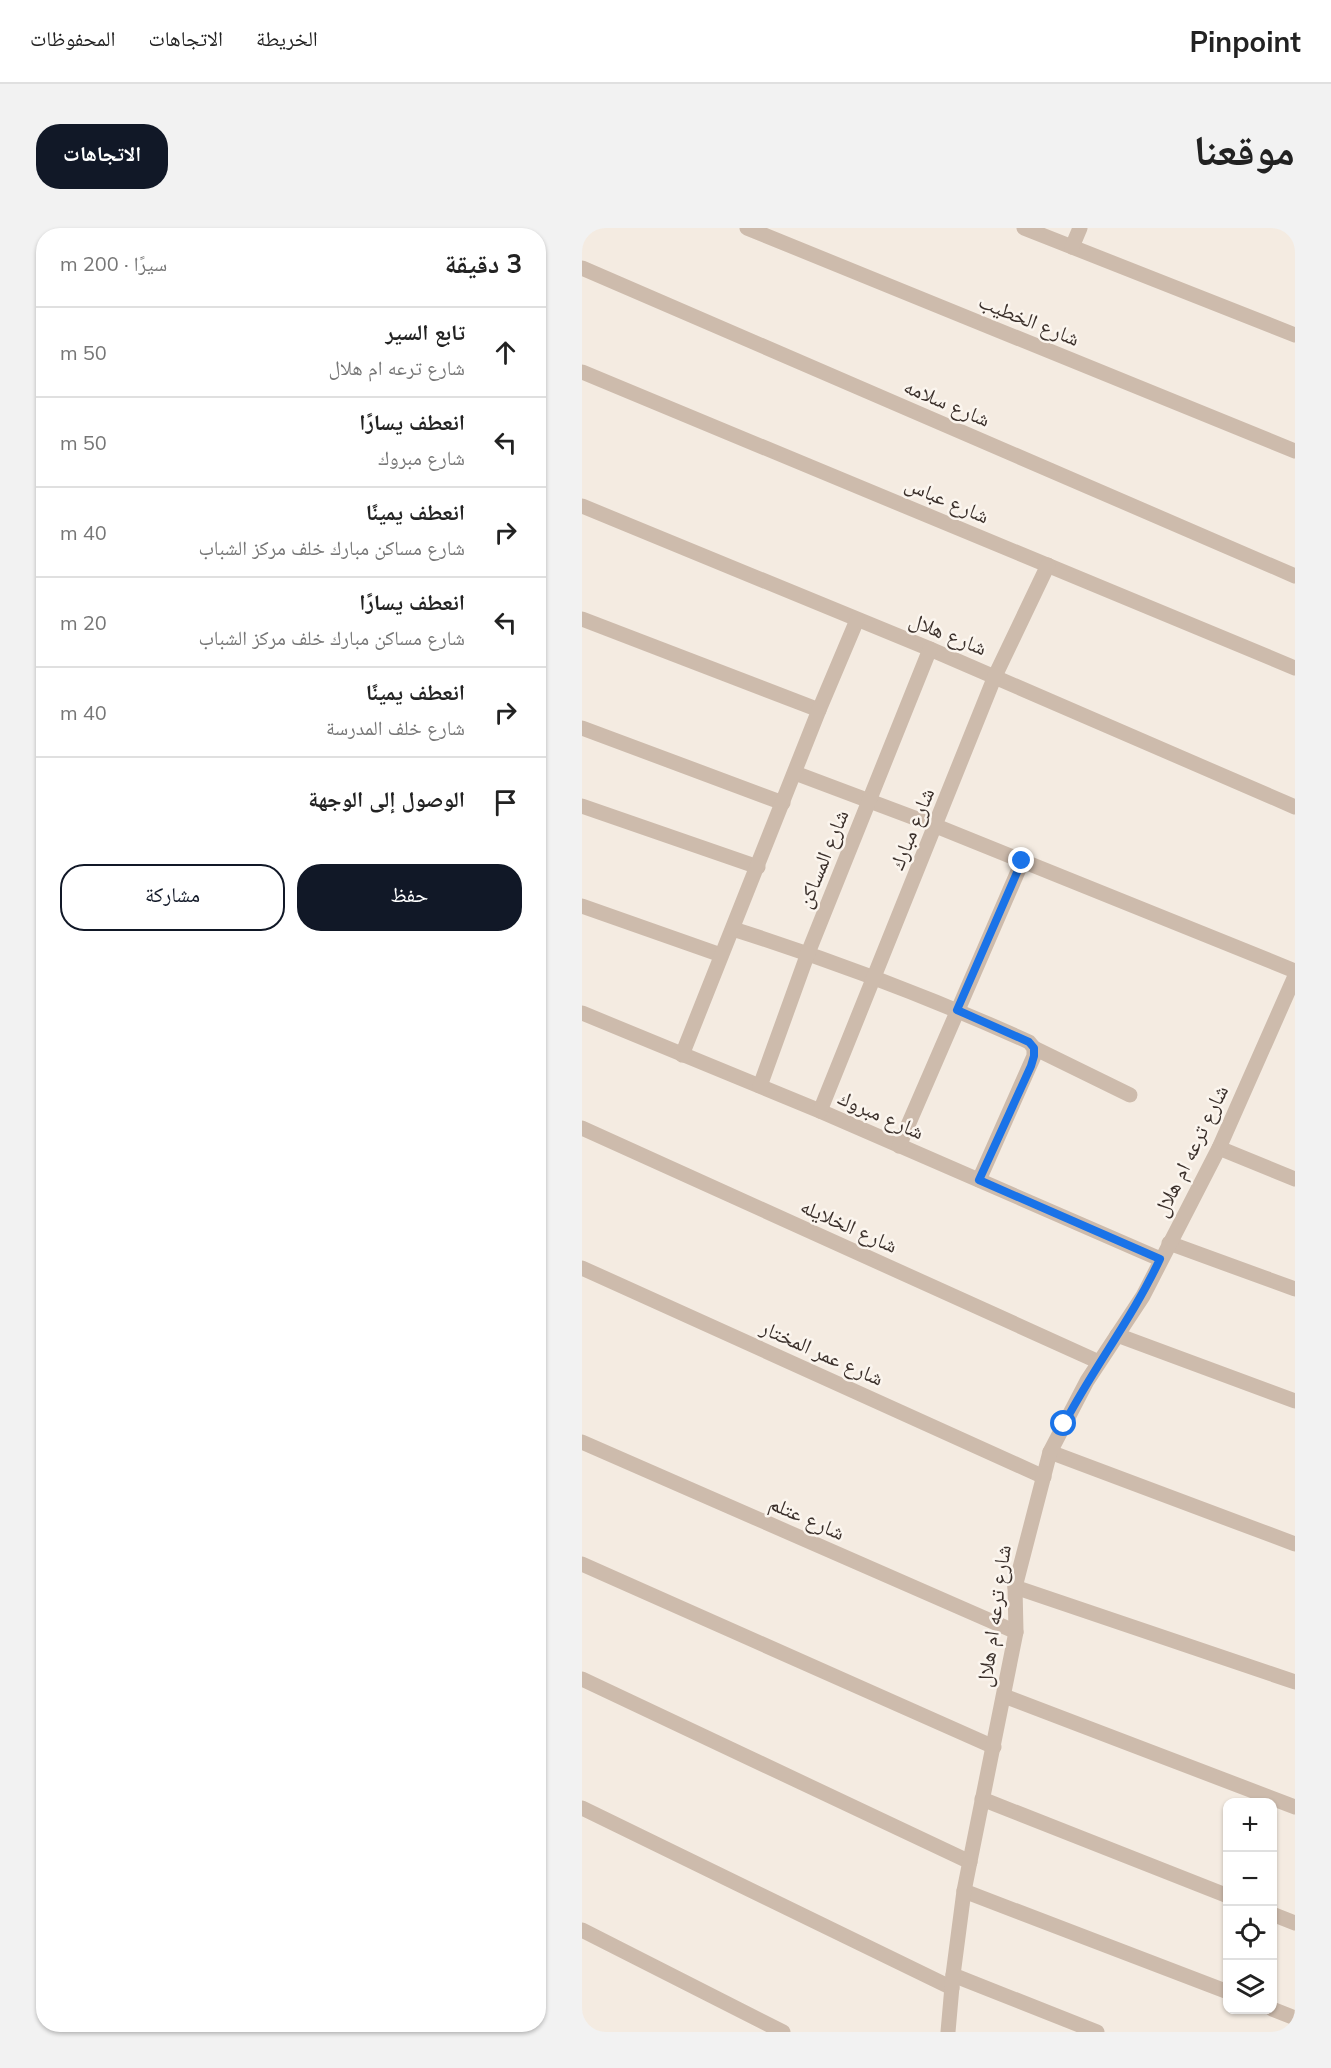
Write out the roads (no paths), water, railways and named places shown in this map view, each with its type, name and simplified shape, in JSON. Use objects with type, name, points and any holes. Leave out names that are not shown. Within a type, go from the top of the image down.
[{"type":"street","name":"شارع الخطيب","points":[[747,228],[1295,451]]},
{"type":"street","points":[[1024,228],[1295,335]]},
{"type":"street","points":[[1072,247],[1080,228]]},
{"type":"street","name":"شارع سلامه","points":[[582,268],[1295,576]]},
{"type":"street","name":"شارع عباس","points":[[582,372],[1295,668]]},
{"type":"street","name":"شارع هلال","points":[[582,506],[995,676],[1295,807]]},
{"type":"street","name":"شارع مبارك","points":[[820,1111],[876,977],[995,676],[1048,565]]},
{"type":"street","points":[[582,619],[819,710]]},
{"type":"street","points":[[682,1055],[857,620]]},
{"type":"street","name":"شارع المساكن","points":[[760,1086],[808,953],[930,649]]},
{"type":"street","points":[[582,728],[783,803]]},
{"type":"street","points":[[795,773],[1022,861],[1294,979]]},
{"type":"street","points":[[582,806],[758,867]]},
{"type":"street","points":[[899,1146],[1022,861]]},
{"type":"street","points":[[582,906],[722,955]]},
{"type":"street","points":[[733,929],[876,977],[957,1010],[1029,1042],[1034,1048],[1130,1095]]},
{"type":"street","name":"شارع ترعه ام هلال","points":[[948,2032],[964,1891],[1016,1632],[1015,1587],[1050,1452],[1074,1404],[1099,1362],[1143,1296],[1219,1148],[1294,979]]},
{"type":"street","name":"شارع مبروك","points":[[582,1013],[820,1111],[1160,1259]]},
{"type":"street","points":[[979,1180],[1031,1066],[1034,1048]]},
{"type":"street","name":"شارع الخلايله","points":[[582,1128],[1099,1362]]},
{"type":"street","points":[[1219,1148],[1295,1179]]},
{"type":"street","points":[[1169,1243],[1295,1289]]},
{"type":"street","name":"شارع عمر المختار","points":[[582,1268],[1044,1477]]},
{"type":"street","points":[[1117,1335],[1295,1401]]},
{"type":"street","name":"شارع عتلم","points":[[582,1442],[1016,1632]]},
{"type":"street","points":[[1050,1452],[1295,1544]]},
{"type":"street","points":[[582,1564],[994,1747]]},
{"type":"street","points":[[1015,1587],[1295,1682]]},
{"type":"street","points":[[582,1679],[970,1862]]},
{"type":"street","points":[[1004,1696],[1295,1807]]},
{"type":"street","points":[[982,1800],[1223,1894]]},
{"type":"street","points":[[582,1808],[952,1982],[1097,2032]]},
{"type":"street","points":[[964,1891],[1223,1990]]},
{"type":"street","points":[[1277,1916],[1295,1923]]},
{"type":"street","points":[[582,1930],[783,2032]]},
{"type":"street","points":[[1277,2011],[1295,2018]]}]
